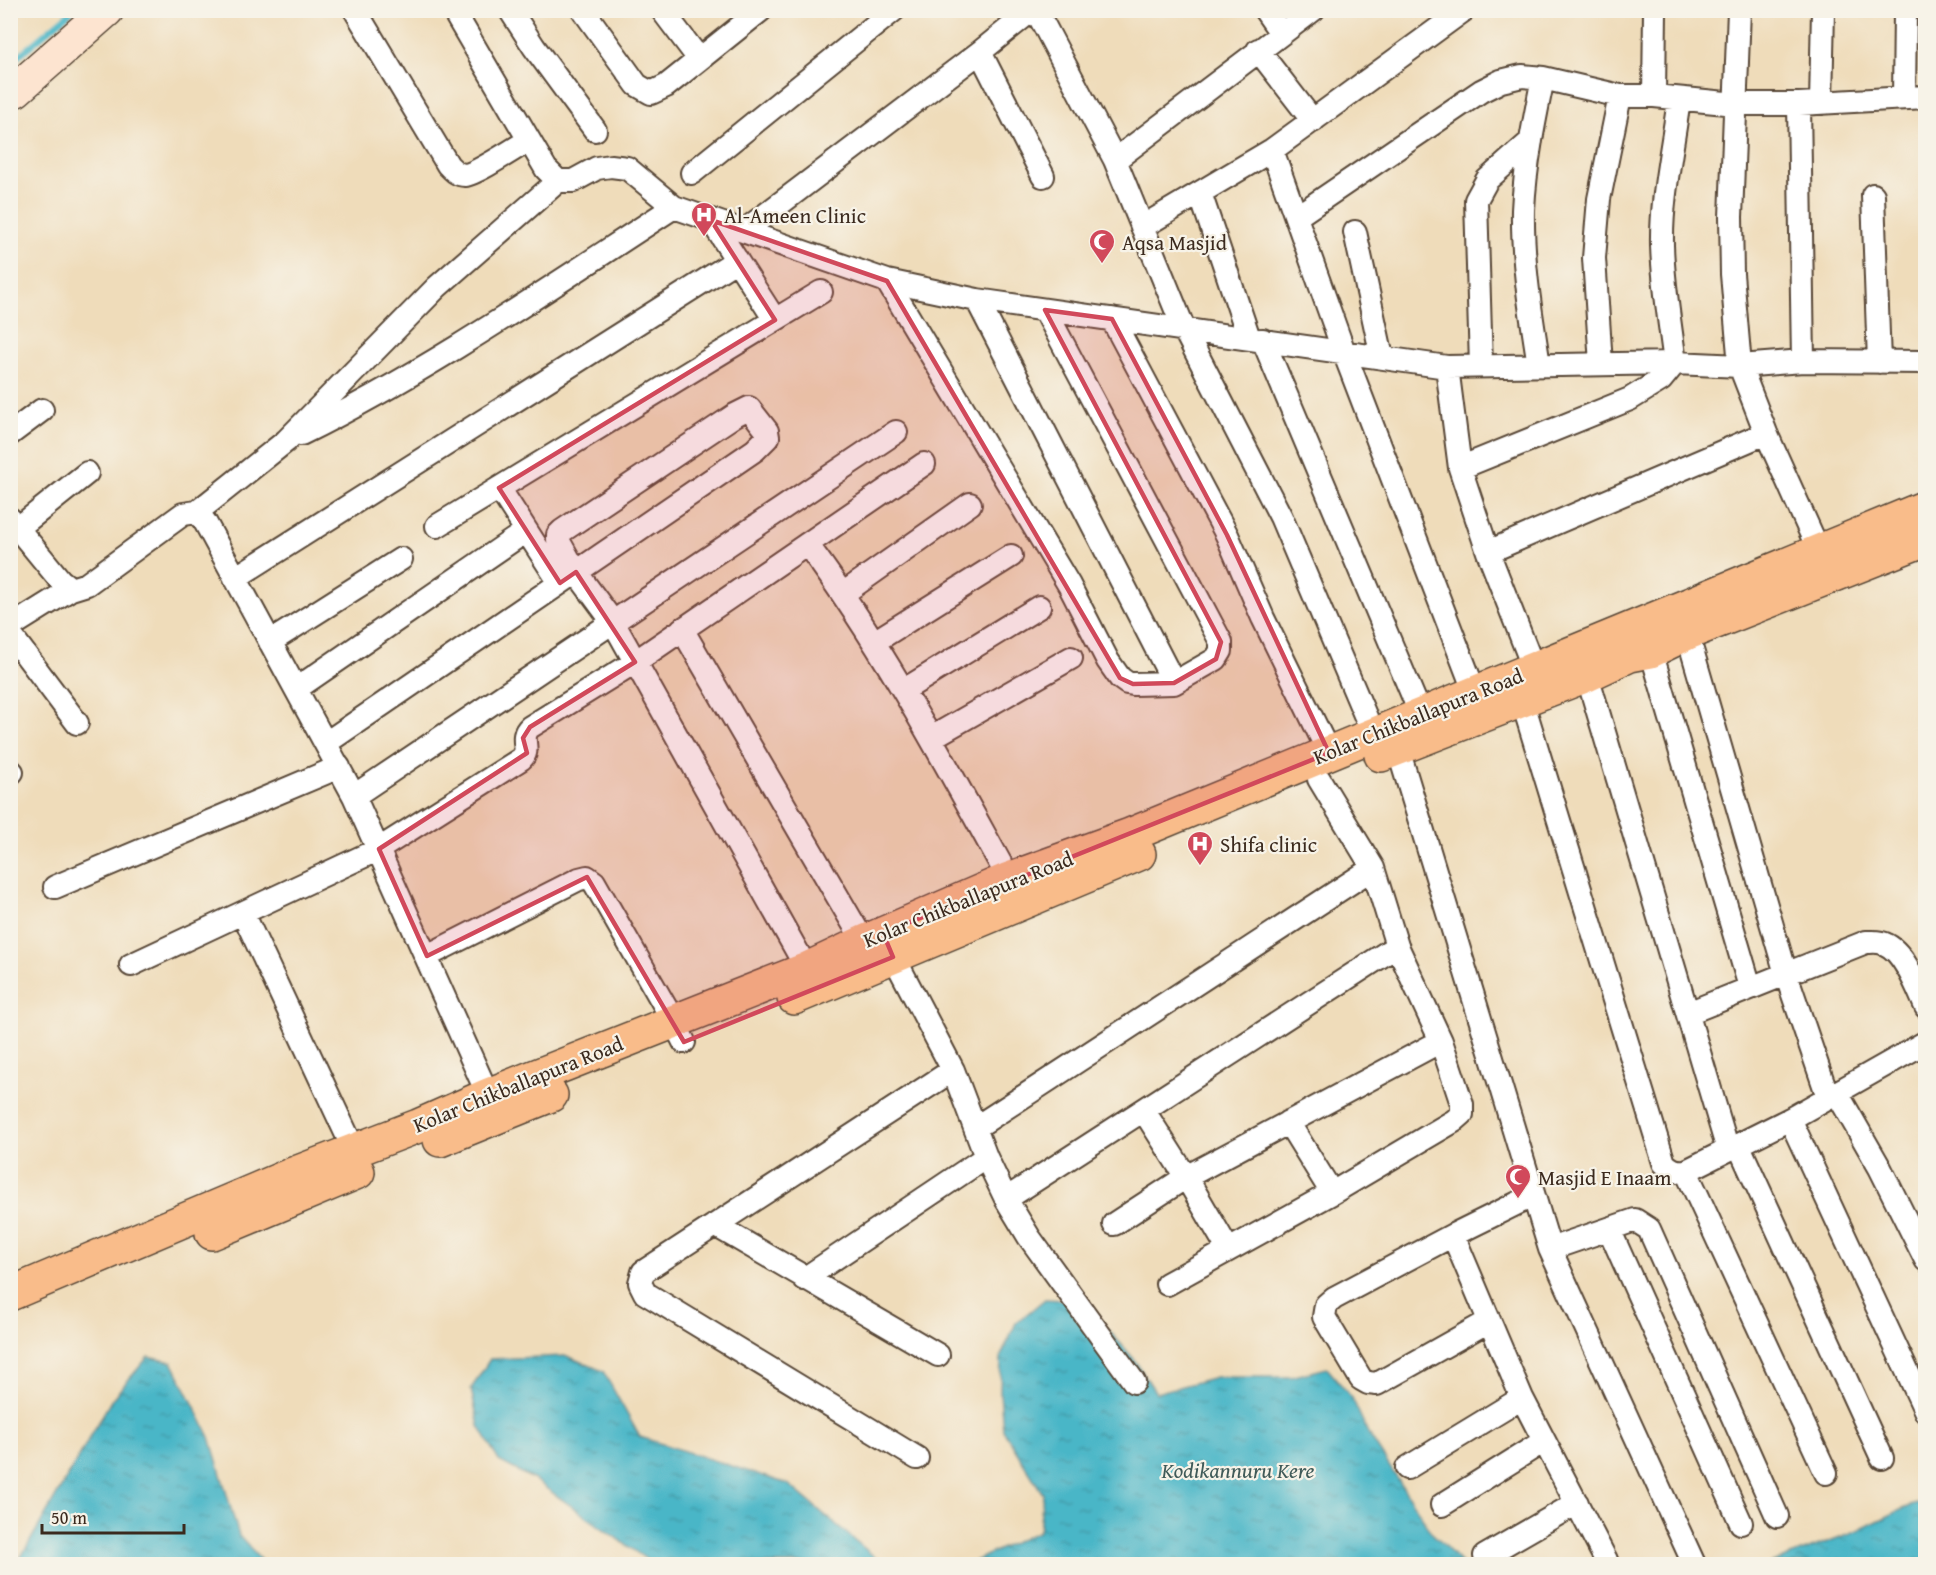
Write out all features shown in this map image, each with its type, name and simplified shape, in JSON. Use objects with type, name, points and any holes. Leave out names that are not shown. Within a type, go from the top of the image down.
[{"type":"main road","name":"Kolar Chikballapura Road","points":[[10,1294],[293,1174],[418,1126],[488,1095],[679,1032],[807,969],[880,944],[1009,879],[1324,766],[1522,700],[1587,675],[1630,655],[1651,651],[1684,621],[1819,551],[1926,507]]},
{"type":"main road","name":"Kolar Chikballapura Road","points":[[1384,746],[1421,715],[1534,669],[1926,539]]},
{"type":"main road","name":"Kolar Chikballapura Road","points":[[10,1317],[381,1162],[880,944],[1324,766]]},
{"type":"street","points":[[12,91],[107,10]]},
{"type":"street","points":[[355,10],[448,165],[456,173],[465,175],[529,140]]},
{"type":"street","points":[[453,10],[546,169],[558,181]]},
{"type":"street","points":[[510,10],[534,47],[595,130]]},
{"type":"street","points":[[583,10],[637,85],[651,93],[666,86],[761,10]]},
{"type":"street","points":[[662,10],[699,59]]},
{"type":"street","points":[[692,173],[894,10]]},
{"type":"street","points":[[744,231],[1034,10],[1115,159],[1184,329],[1281,517],[1384,746],[1550,1249],[1694,1564]]},
{"type":"street","points":[[1265,10],[1281,33]]},
{"type":"street","points":[[1115,159],[1313,10]]},
{"type":"street","points":[[1654,96],[1655,10]]},
{"type":"street","points":[[1739,10],[1731,217],[1732,274],[1740,366],[1766,433],[1819,551]]},
{"type":"street","points":[[1803,361],[1810,103],[1823,10]]},
{"type":"street","points":[[1296,218],[1481,91],[1501,81],[1522,76],[1543,78],[1620,96],[1654,96],[1736,104],[1810,103],[1915,97],[1905,10]]},
{"type":"street","points":[[1142,226],[1272,150],[1451,14]]},
{"type":"street","points":[[1258,50],[1312,121]]},
{"type":"street","points":[[980,52],[1043,176]]},
{"type":"street","points":[[1539,365],[1525,268],[1523,209],[1531,141],[1543,78]]},
{"type":"street","points":[[1601,364],[1594,258],[1599,199],[1620,96]]},
{"type":"street","points":[[1676,363],[1665,292],[1662,242],[1680,99]]},
{"type":"street","points":[[1481,366],[1476,200],[1487,180],[1531,141]]},
{"type":"street","points":[[1272,150],[1344,352],[1475,693]]},
{"type":"street","points":[[10,627],[70,589],[87,584],[183,514],[196,512],[286,441],[437,287],[558,181],[573,181],[597,168],[611,166],[627,168],[674,207],[887,281],[977,300],[1447,367],[1676,363],[1740,366],[1803,361],[1926,363]]},
{"type":"street","points":[[1200,193],[1256,339],[1421,715]]},
{"type":"street","points":[[1873,195],[1879,362]]},
{"type":"street","points":[[286,441],[367,401],[674,207]]},
{"type":"street","points":[[711,220],[775,320]]},
{"type":"street","points":[[1355,232],[1382,357]]},
{"type":"street","points":[[235,578],[737,260]]},
{"type":"street","points":[[887,281],[1069,585],[1108,661],[1120,678],[1133,684],[1174,683],[1216,659],[1221,651],[1221,642],[1045,310]]},
{"type":"street","points":[[437,526],[821,292]]},
{"type":"street","points":[[977,300],[1174,683]]},
{"type":"street","points":[[1112,319],[1227,535],[1324,766],[1373,868],[1397,946],[1441,1041],[1462,1104],[1462,1114],[1454,1121],[1167,1284]]},
{"type":"street","points":[[1460,468],[1629,399],[1661,380],[1676,363]]},
{"type":"street","points":[[1447,367],[1460,468],[1488,552],[1534,669]]},
{"type":"street","points":[[327,744],[755,450],[768,437],[767,430],[752,410],[749,408],[735,415],[558,535],[568,578]]},
{"type":"street","points":[[10,434],[42,410]]},
{"type":"street","points":[[354,796],[896,432]]},
{"type":"street","points":[[1488,552],[1766,433]]},
{"type":"street","points":[[131,964],[379,849],[526,755],[527,750],[523,738],[524,732],[530,727],[635,662],[924,464]]},
{"type":"street","points":[[70,589],[14,524],[87,473]]},
{"type":"street","points":[[499,488],[526,531],[568,578],[614,622],[807,969]]},
{"type":"street","points":[[844,593],[970,504]]},
{"type":"street","points":[[196,512],[205,522],[354,796],[488,1095]]},
{"type":"street","points":[[296,689],[526,531]]},
{"type":"street","points":[[807,544],[844,593],[904,690],[1009,879]]},
{"type":"street","points":[[874,642],[1011,556]]},
{"type":"street","points":[[270,642],[401,559]]},
{"type":"street","points":[[904,690],[1038,607]]},
{"type":"street","points":[[1684,621],[1786,974],[1832,1095],[1880,1168],[1926,1260]]},
{"type":"street","points":[[682,629],[880,944],[953,1070],[986,1157],[1006,1199],[1029,1237],[1134,1382]]},
{"type":"street","points":[[10,634],[76,723]]},
{"type":"street","points":[[1651,651],[1750,987]]},
{"type":"street","points":[[932,738],[1071,658]]},
{"type":"street","points":[[1587,675],[1688,1013],[1734,1148],[1882,1458]]},
{"type":"street","points":[[1522,700],[1664,1162],[1670,1169],[1677,1172],[1686,1171],[1734,1148],[1926,1042]]},
{"type":"street","points":[[55,887],[339,767]]},
{"type":"street","points":[[975,1128],[1373,868]]},
{"type":"street","points":[[427,956],[587,877],[594,882],[679,1032]]},
{"type":"street","points":[[243,913],[354,1150]]},
{"type":"street","points":[[1688,1013],[1866,942],[1884,943],[1893,950],[1905,964],[1926,1006]]},
{"type":"street","points":[[1006,1199],[1397,946]]},
{"type":"street","points":[[1114,1224],[1186,1177],[1441,1041]]},
{"type":"street","points":[[917,1458],[645,1293],[640,1283],[643,1272],[953,1070]]},
{"type":"street","points":[[1144,1111],[1228,1249]]},
{"type":"street","points":[[1790,1119],[1926,1412]]},
{"type":"street","points":[[1288,1122],[1332,1192]]},
{"type":"street","points":[[804,1279],[986,1157]]},
{"type":"street","points":[[1686,1171],[1826,1473]]},
{"type":"street","points":[[1489,1321],[1377,1384],[1361,1379],[1324,1317],[1326,1305],[1334,1298],[1532,1196]]},
{"type":"street","points":[[1550,1249],[1635,1220],[1649,1229],[1777,1516]]},
{"type":"street","points":[[715,1225],[804,1279],[938,1355]]},
{"type":"street","points":[[1609,1229],[1741,1523]]},
{"type":"street","points":[[1453,1235],[1522,1398],[1606,1560]]},
{"type":"street","points":[[1407,1468],[1522,1398]]},
{"type":"street","points":[[1442,1504],[1544,1441]]},
{"type":"street","points":[[1485,1556],[1577,1503]]},
{"type":"highlighted area","points":[[711,220],[887,281],[1120,678],[1133,684],[1174,683],[1216,659],[1221,642],[1045,310],[1112,319],[1227,535],[1329,753],[883,933],[893,957],[684,1042],[587,877],[427,956],[379,849],[527,753],[523,738],[530,727],[635,662],[576,572],[560,583],[499,488],[775,320]]},
{"type":"water","name":"Kodikannuru Kere","points":[[1045,1299],[1083,1301],[1134,1359],[1156,1393],[1216,1377],[1291,1377],[1327,1368],[1352,1398],[1368,1433],[1432,1533],[1462,1564],[968,1564],[1039,1531],[1043,1494],[1003,1430],[1000,1393],[1001,1356],[1016,1323]]},
{"type":"water","points":[[567,1356],[603,1371],[640,1437],[788,1484],[883,1564],[653,1564],[533,1479],[499,1461],[479,1426],[471,1389],[490,1359]]},
{"type":"water","points":[[148,1357],[172,1362],[210,1437],[239,1536],[264,1564],[17,1564],[112,1399]]},
{"type":"water","points":[[1925,1502],[1925,1564],[1770,1564],[1861,1529],[1907,1507]]},
{"type":"waterway","points":[[10,63],[73,10]]},
{"type":"place","name":"Al-Ameen Clinic","points":[[704,238]]},
{"type":"place","name":"Aqsa Masjid","points":[[1102,265]]},
{"type":"place","name":"Shifa clinic","points":[[1200,867]]},
{"type":"place","name":"Masjid E Inaam","points":[[1518,1200]]}]
